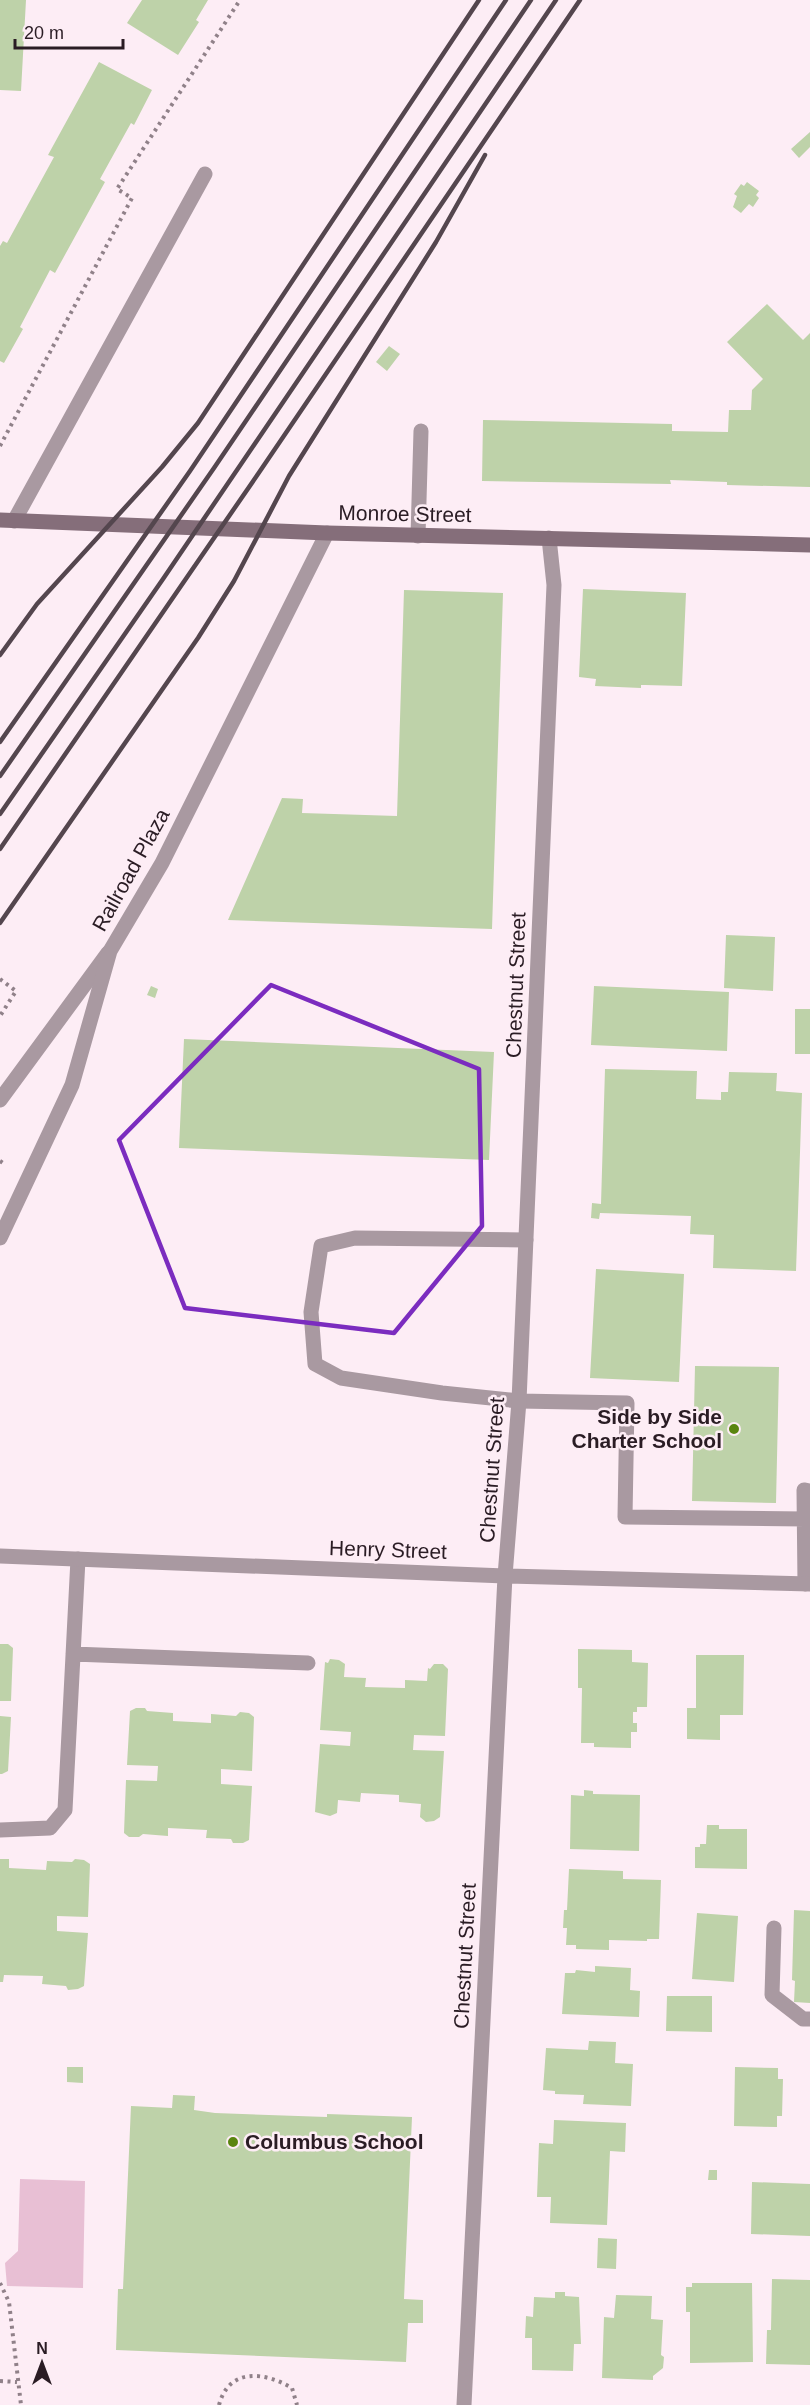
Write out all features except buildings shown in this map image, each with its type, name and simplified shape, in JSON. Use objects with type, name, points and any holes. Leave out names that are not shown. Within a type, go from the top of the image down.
[{"type":"street","points":[[7,520],[205,174]]},
{"type":"street","points":[[418,536],[421,431]]},
{"type":"street","name":"Monroe Street","points":[[7,520],[418,536],[810,545]]},
{"type":"street","name":"Railroad Plaza","points":[[0,1238],[72,1085],[110,951],[162,863],[327,533]]},
{"type":"street","name":"Chestnut Street","points":[[464,2405],[505,1576],[519,1401],[554,585],[549,538]]},
{"type":"street","points":[[0,1100],[110,951]]},
{"type":"street","points":[[526,1240],[355,1238],[321,1246],[311,1312],[315,1364],[341,1378],[442,1393],[519,1401],[627,1403],[625,1517],[805,1519]]},
{"type":"street","points":[[807,1584],[804,1490],[810,1491]]},
{"type":"street","name":"Henry Street","points":[[0,1556],[505,1576],[807,1584]]},
{"type":"street","points":[[0,1830],[50,1828],[65,1810],[78,1559]]},
{"type":"street","points":[[74,1654],[308,1663]]},
{"type":"street","points":[[774,1928],[772,1995],[803,2019],[810,2019]]},
{"type":"path","points":[[0,446],[132,198],[117,189],[240,0]]},
{"type":"path","points":[[0,979],[16,991],[0,1016]]},
{"type":"path","points":[[0,2283],[9,2302],[21,2405]]},
{"type":"path","points":[[219,2405],[226,2386],[240,2379],[258,2375],[277,2379],[292,2388],[297,2405]]},
{"type":"path","points":[[0,2381],[17,2382]]},
{"type":"highlighted area","points":[[271,985],[479,1069],[482,1226],[394,1333],[185,1308],[119,1140]]},
{"type":"shaded area","points":[[20,2179],[85,2181],[83,2288],[7,2286],[5,2263],[18,2251]]},
{"type":"railway","points":[[0,655],[37,604],[162,467],[198,423],[479,0]]},
{"type":"railway","points":[[0,742],[190,471],[506,0]]},
{"type":"railway","points":[[0,776],[214,468],[531,0]]},
{"type":"railway","points":[[0,814],[163,579],[556,0]]},
{"type":"railway","points":[[0,849],[580,0]]},
{"type":"railway","points":[[0,923],[198,638],[234,581],[289,476],[436,242],[485,155]]},
{"type":"place","name":"Side by Side Charter School","points":[[734,1429]]},
{"type":"place","name":"Columbus School","points":[[233,2142]]}]
